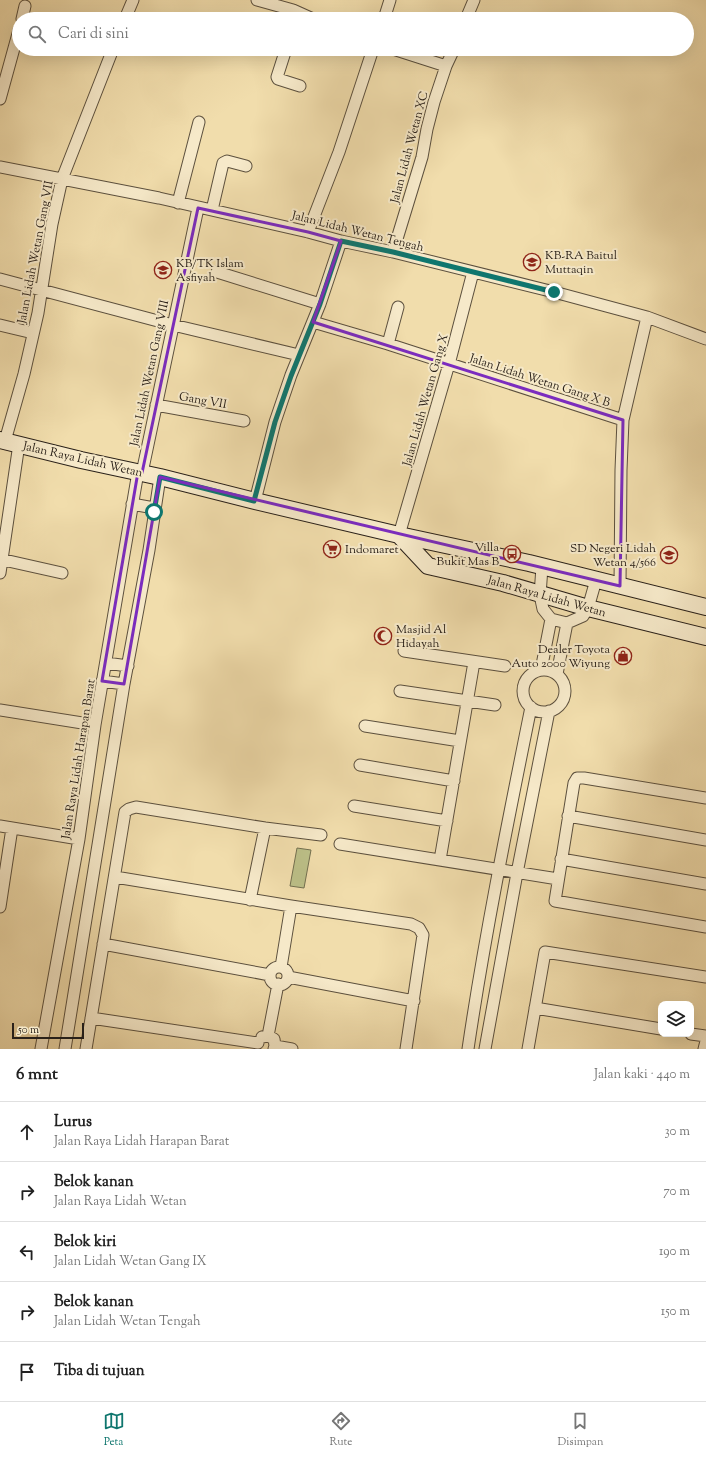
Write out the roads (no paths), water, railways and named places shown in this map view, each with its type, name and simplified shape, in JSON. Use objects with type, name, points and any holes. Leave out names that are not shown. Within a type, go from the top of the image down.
[{"type":"main road","name":"Jalan Raya Lidah Wetan","points":[[8,441],[254,501],[542,567],[706,607]]},
{"type":"main road","name":"Jalan Raya Lidah Wetan","points":[[399,535],[428,566],[503,583],[588,608],[706,637]]},
{"type":"street","points":[[128,12],[133,0]]},
{"type":"street","points":[[257,0],[287,12]]},
{"type":"street","points":[[386,12],[390,0]]},
{"type":"street","points":[[469,12],[474,0]]},
{"type":"street","points":[[24,12],[25,6]]},
{"type":"street","points":[[0,99],[12,55]]},
{"type":"street","name":"Jalan Lidah Wetan Gang VII","points":[[0,573],[8,441],[38,313],[41,289],[62,179],[110,56]]},
{"type":"street","points":[[284,56],[277,77],[278,79],[300,86]]},
{"type":"street","points":[[308,232],[339,152],[371,56]]},
{"type":"street","points":[[415,56],[446,66]]},
{"type":"street","name":"Jalan Lidah Wetan XC","points":[[393,252],[422,157],[432,109],[451,56]]},
{"type":"street","points":[[178,203],[199,122]]},
{"type":"street","points":[[212,210],[223,163],[227,161],[246,166]]},
{"type":"street","name":"Jalan Lidah Wetan Tengah","points":[[0,167],[212,210],[393,252],[648,317],[706,338]]},
{"type":"street","name":"Jalan Lidah Wetan Gang VIII","points":[[140,473],[198,208]]},
{"type":"street","points":[[254,501],[275,422],[299,355],[320,304],[341,241]]},
{"type":"street","points":[[217,272],[320,304]]},
{"type":"street","name":"Jalan Lidah Wetan Gang X","points":[[399,535],[449,364],[473,272]]},
{"type":"street","points":[[0,279],[173,325],[299,355]]},
{"type":"street","points":[[388,344],[398,307]]},
{"type":"street","points":[[620,586],[623,420],[648,317]]},
{"type":"street","name":"Jalan Lidah Wetan Gang X B","points":[[313,322],[388,344],[623,420]]},
{"type":"street","points":[[0,325],[33,333]]},
{"type":"street","name":"Gang VII","points":[[156,405],[244,421]]},
{"type":"street","name":"Jalan Raya Lidah Harapan Barat","points":[[41,1049],[79,839],[102,681],[132,504],[140,473]]},
{"type":"street","points":[[65,1049],[124,684],[149,550],[154,508],[160,477]]},
{"type":"street","points":[[132,504],[154,508]]},
{"type":"street","points":[[1,560],[62,573]]},
{"type":"street","points":[[542,567],[540,595],[543,609],[551,619],[567,623],[583,616],[588,608],[596,580]]},
{"type":"street","points":[[541,670],[551,619]]},
{"type":"street","points":[[557,674],[567,623]]},
{"type":"street","points":[[404,652],[506,666]]},
{"type":"street","points":[[106,662],[128,666]]},
{"type":"street","points":[[440,860],[474,662]]},
{"type":"street","points":[[541,670],[549,670],[557,674],[563,681],[565,690],[563,699],[558,706],[549,711],[540,711],[531,707],[526,701],[523,693],[527,678],[533,673],[541,670]]},
{"type":"street","points":[[102,681],[124,684]]},
{"type":"street","points":[[400,691],[495,705]]},
{"type":"street","points":[[468,1049],[480,966],[531,707]]},
{"type":"street","points":[[0,710],[95,726]]},
{"type":"street","points":[[485,1049],[517,873],[549,711]]},
{"type":"street","points":[[365,726],[460,741]]},
{"type":"street","points":[[360,765],[454,781]]},
{"type":"street","points":[[706,798],[577,778],[574,783],[568,816],[555,901],[706,927]]},
{"type":"street","points":[[354,806],[447,821]]},
{"type":"street","points":[[86,1049],[125,812],[129,808],[136,807],[265,828],[321,835]]},
{"type":"street","points":[[568,816],[706,840]]},
{"type":"street","points":[[0,826],[79,839]]},
{"type":"street","points":[[0,908],[1,886],[12,828]]},
{"type":"street","points":[[250,900],[265,828]]},
{"type":"street","points":[[340,844],[558,879]]},
{"type":"street","points":[[561,859],[706,884]]},
{"type":"street","points":[[115,877],[250,900],[411,924],[419,928],[423,935],[406,1049]]},
{"type":"street","points":[[281,967],[291,906]]},
{"type":"street","points":[[103,944],[270,975]]},
{"type":"street","points":[[528,1049],[545,952],[706,977]]},
{"type":"street","points":[[480,966],[500,968]]},
{"type":"street","points":[[270,975],[274,969],[281,967]]},
{"type":"street","points":[[270,975],[272,981],[278,984],[285,983],[288,977],[286,971],[281,967]]},
{"type":"street","points":[[288,977],[414,1001]]},
{"type":"street","points":[[268,1036],[278,984]]},
{"type":"street","points":[[535,1008],[658,1028]]},
{"type":"street","points":[[91,1018],[258,1046],[261,1038],[268,1036],[274,1040],[275,1047],[292,1049]]},
{"type":"street","points":[[694,1034],[706,1036]]},
{"type":"street","points":[[704,1049],[706,1041]]},
{"type":"place","name":"KB-RA Baitul Muttaqin","points":[[532,262]]},
{"type":"place","name":"KB/TK Islam Asfiyah","points":[[163,270]]},
{"type":"place","name":"Indomaret","points":[[332,549]]},
{"type":"place","name":"Villa Bukit Mas B","points":[[512,554]]},
{"type":"place","name":"SD Negeri Lidah Wetan 4/566","points":[[669,555]]},
{"type":"place","name":"Masjid Al Hidayah","points":[[383,636]]},
{"type":"place","name":"Dealer Toyota Auto 2000 Wiyung","points":[[623,656]]}]
